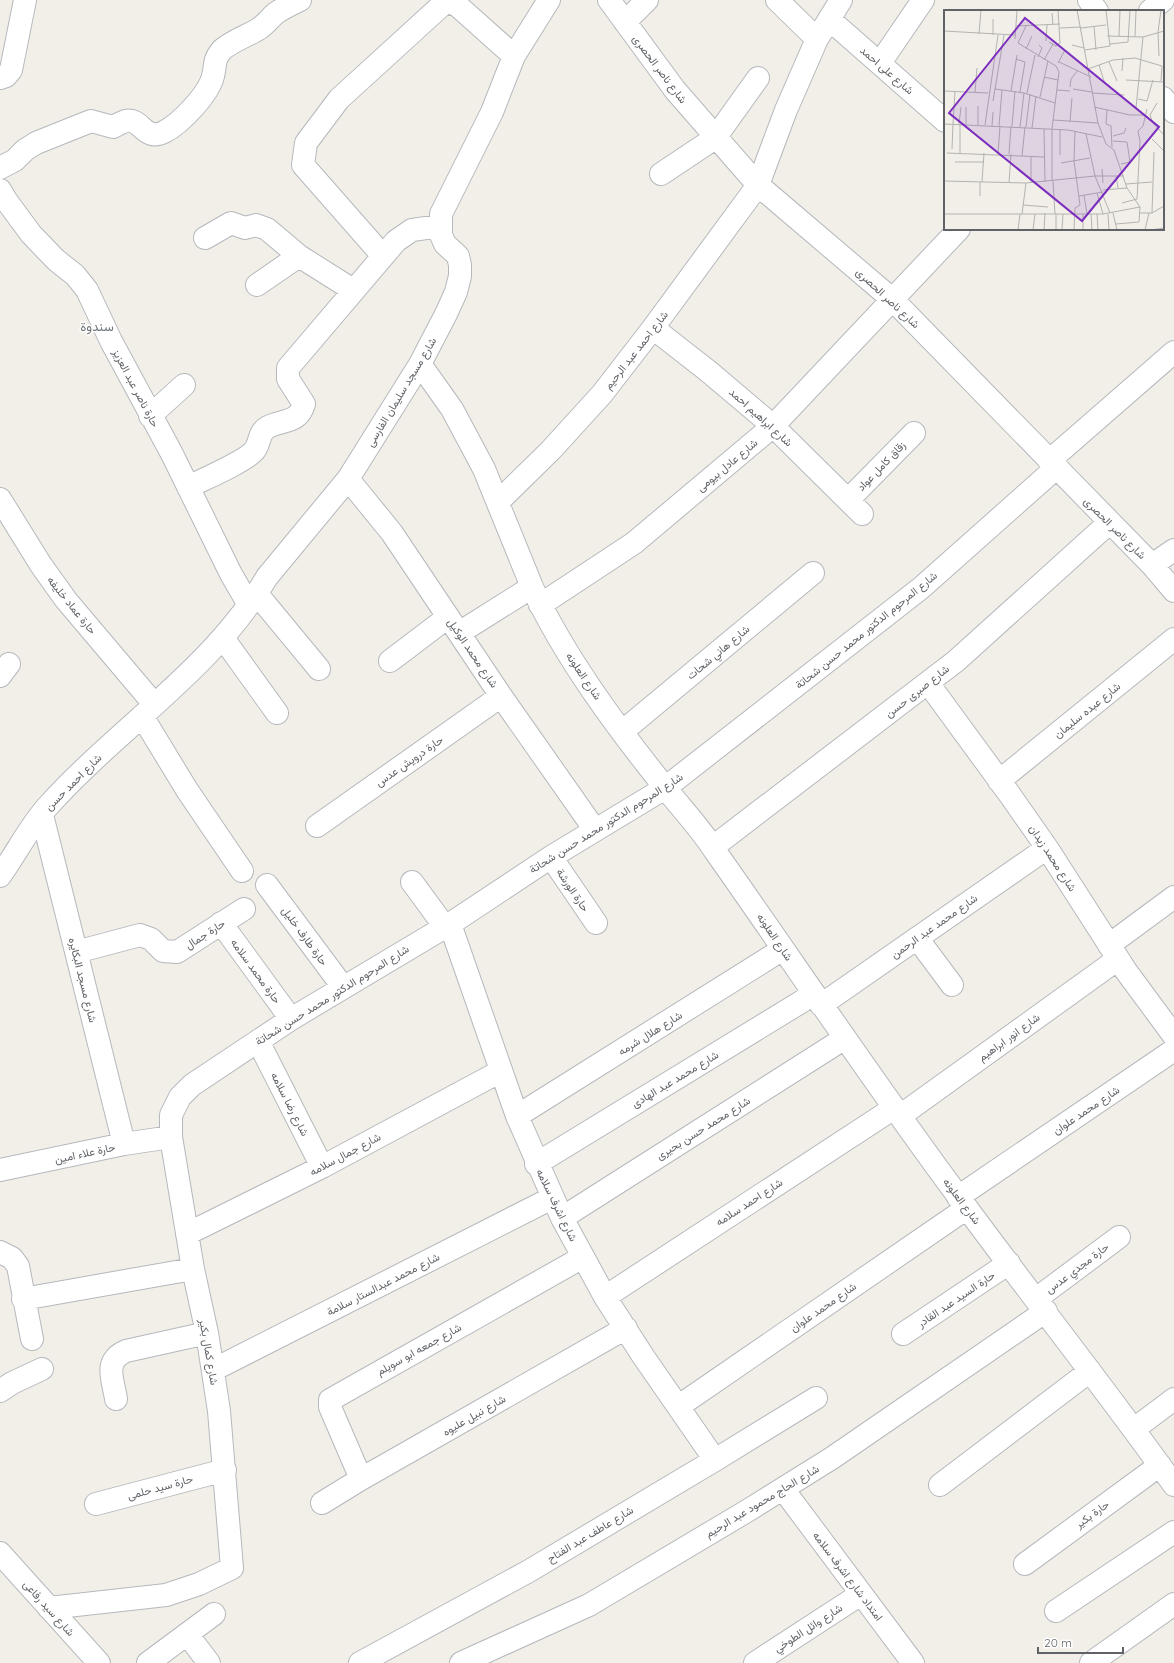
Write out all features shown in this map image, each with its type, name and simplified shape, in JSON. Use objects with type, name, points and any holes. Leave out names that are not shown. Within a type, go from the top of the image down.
[{"type":"street","points":[[0,78],[6,76],[11,70],[25,0]]},
{"type":"street","points":[[0,168],[15,160],[36,143],[91,121],[113,127],[128,120],[137,123],[147,133],[156,134],[165,132],[189,112],[206,94],[213,76],[214,61],[223,49],[261,27],[277,12],[300,0]]},
{"type":"street","name":"شارع مسجد سليمان الفارسى","points":[[148,710],[224,638],[253,599],[267,577],[348,479],[420,364],[456,292],[460,276],[458,256],[445,244],[440,226],[441,214],[446,200],[492,112],[514,56],[549,0]]},
{"type":"street","name":"شارع ناصر الحصرى","points":[[609,0],[675,90],[715,138],[758,185],[893,300],[1152,565],[1174,591]]},
{"type":"street","points":[[625,22],[647,0]]},
{"type":"street","points":[[778,0],[817,39]]},
{"type":"street","name":"شارع احمد عبد الرحيم","points":[[498,502],[575,425],[653,328],[758,185],[786,110],[817,39],[841,0]]},
{"type":"street","points":[[880,62],[923,0]]},
{"type":"street","points":[[1151,10],[1163,0]]},
{"type":"street","points":[[383,256],[303,165],[306,143],[339,99],[442,5],[450,2],[458,6],[514,56]]},
{"type":"street","name":"شارع على احمد","points":[[829,19],[880,62],[944,120]]},
{"type":"street","points":[[662,174],[715,138],[758,78]]},
{"type":"street","name":"حارة ناصر عبد العزيز","points":[[0,190],[31,234],[56,260],[75,276],[87,290],[111,341],[150,416],[172,454],[231,574],[319,669]]},
{"type":"street","points":[[205,238],[231,223],[245,228],[262,226],[299,256],[354,290]]},
{"type":"street","points":[[188,488],[247,457],[258,446],[259,436],[267,427],[292,420],[301,412],[304,404],[288,379],[288,368],[396,241],[412,230],[440,226]]},
{"type":"street","name":"شارع عادل بيومى","points":[[390,661],[454,625],[536,596],[634,543],[773,426],[958,230]]},
{"type":"street","points":[[258,284],[299,256]]},
{"type":"street","name":"شارع ابراهيم احمد","points":[[653,328],[708,371],[773,426],[855,507]]},
{"type":"street","name":"شارع المرحوم الدكتور محمد حسن شحاتة","points":[[171,1137],[171,1115],[180,1097],[192,1085],[291,1018],[447,926],[551,857],[665,788],[920,588],[1174,352]]},
{"type":"street","name":"شارع العلونه","points":[[420,364],[452,409],[484,468],[536,596],[576,666],[665,788],[713,847],[897,1112],[1008,1263],[1134,1429],[1174,1485]]},
{"type":"street","points":[[150,416],[184,385]]},
{"type":"street","name":"زقاق كامل عواد","points":[[855,507],[914,433]]},
{"type":"street","name":"شارع محمد الوكيل","points":[[348,479],[392,533],[501,696],[536,743],[595,830]]},
{"type":"street","name":"حارة عماد خليفه","points":[[0,499],[41,565],[148,710],[187,790],[242,872]]},
{"type":"street","name":"شارع صبرى حسن","points":[[713,847],[956,661],[1110,522]]},
{"type":"street","points":[[1152,565],[1174,550]]},
{"type":"street","name":"شارع هاني شحات","points":[[623,731],[813,573]]},
{"type":"street","points":[[224,638],[277,713]]},
{"type":"street","name":"شارع عبده سليمان","points":[[999,781],[1174,639]]},
{"type":"street","name":"شارع محمد زيدان","points":[[928,683],[1047,848],[1114,952],[1174,1036]]},
{"type":"street","name":"حارة درويش عدس","points":[[317,826],[501,696]]},
{"type":"street","name":"شارع احمد حسن","points":[[0,876],[48,807],[148,710]]},
{"type":"street","name":"شارع مسجد البكايره","points":[[42,815],[124,1144]]},
{"type":"street","name":"شارع محمد عبد الرحمن","points":[[818,999],[917,938],[1047,848]]},
{"type":"street","name":"حارة الورشة","points":[[551,857],[596,923]]},
{"type":"street","name":"شارع اشرف سلامه","points":[[412,882],[447,926],[517,1116],[536,1164],[562,1218],[605,1297],[626,1328],[642,1356],[679,1406],[715,1460]]},
{"type":"street","name":"حارة طارف خليل","points":[[267,885],[342,987]]},
{"type":"street","name":"شارع انور ابراهيم","points":[[897,1112],[1114,952],[1174,897]]},
{"type":"street","name":"حارة جمال","points":[[76,952],[140,935],[151,939],[163,951],[177,952],[244,909]]},
{"type":"street","name":"حارة محمد سلامه","points":[[221,923],[291,1018]]},
{"type":"street","points":[[917,938],[952,986]]},
{"type":"street","name":"شارع هلال شرمه","points":[[517,1116],[783,949]]},
{"type":"street","name":"شارع محمد عبد الهادى","points":[[536,1164],[818,999]]},
{"type":"street","name":"شارع محمد حسن بحيرى","points":[[562,1218],[845,1038]]},
{"type":"street","name":"شارع رضا سلامه","points":[[258,1041],[322,1167]]},
{"type":"street","name":"شارع محمد علوان","points":[[679,1406],[1174,1050]]},
{"type":"street","name":"شارع جمال سلامه","points":[[187,1234],[322,1167],[501,1071]]},
{"type":"street","name":"شارع احمد سلامه","points":[[605,1297],[897,1112]]},
{"type":"street","name":"حارة علاء امين","points":[[0,1170],[124,1144],[171,1137]]},
{"type":"street","name":"شارع كمال بكير","points":[[49,1608],[166,1595],[198,1584],[232,1568],[219,1411],[207,1333],[193,1269],[171,1137]]},
{"type":"street","name":"شارع محمد عبدالستار سلامة","points":[[213,1370],[552,1198]]},
{"type":"street","name":"حارة مجدي عدس","points":[[1041,1305],[1119,1237]]},
{"type":"street","points":[[0,1252],[12,1258],[18,1266],[23,1299],[32,1339]]},
{"type":"street","name":"شارع جمعه ابو سويلم","points":[[361,1479],[330,1407],[330,1400],[583,1257]]},
{"type":"street","name":"حارة السيد عبد القادر","points":[[903,1334],[1008,1263]]},
{"type":"street","points":[[23,1299],[193,1269]]},
{"type":"street","name":"شارع الحاج محمود عبد الرحيم","points":[[461,1663],[589,1605],[783,1489],[832,1458],[1041,1305]]},
{"type":"street","name":"شارع نبيل عليوه","points":[[322,1503],[361,1479],[626,1328]]},
{"type":"street","points":[[116,1399],[110,1367],[118,1354],[207,1333]]},
{"type":"street","points":[[0,1391],[12,1383],[42,1369]]},
{"type":"street","points":[[940,1485],[1090,1371]]},
{"type":"street","name":"شارع عاطف عبد الفتاح","points":[[360,1663],[529,1570],[715,1460],[816,1398]]},
{"type":"street","points":[[1134,1429],[1174,1400]]},
{"type":"street","name":"حارة بكير","points":[[1025,1564],[1160,1465]]},
{"type":"street","name":"حارة سيد حلمى","points":[[96,1504],[225,1470]]},
{"type":"street","name":"امتداد شارع اشرف سلامه","points":[[783,1489],[913,1663]]},
{"type":"street","points":[[1056,1611],[1174,1532]]},
{"type":"street","name":"شارع سيد رفاعى","points":[[0,1553],[99,1663]]},
{"type":"street","name":"شارع وائل الطوخي","points":[[755,1663],[861,1594]]},
{"type":"street","points":[[1091,1663],[1174,1604]]},
{"type":"street","points":[[148,1663],[214,1614]]},
{"type":"street","points":[[187,1634],[209,1663]]},
{"type":"district","name":"سندوة","points":[[97,326]]}]
